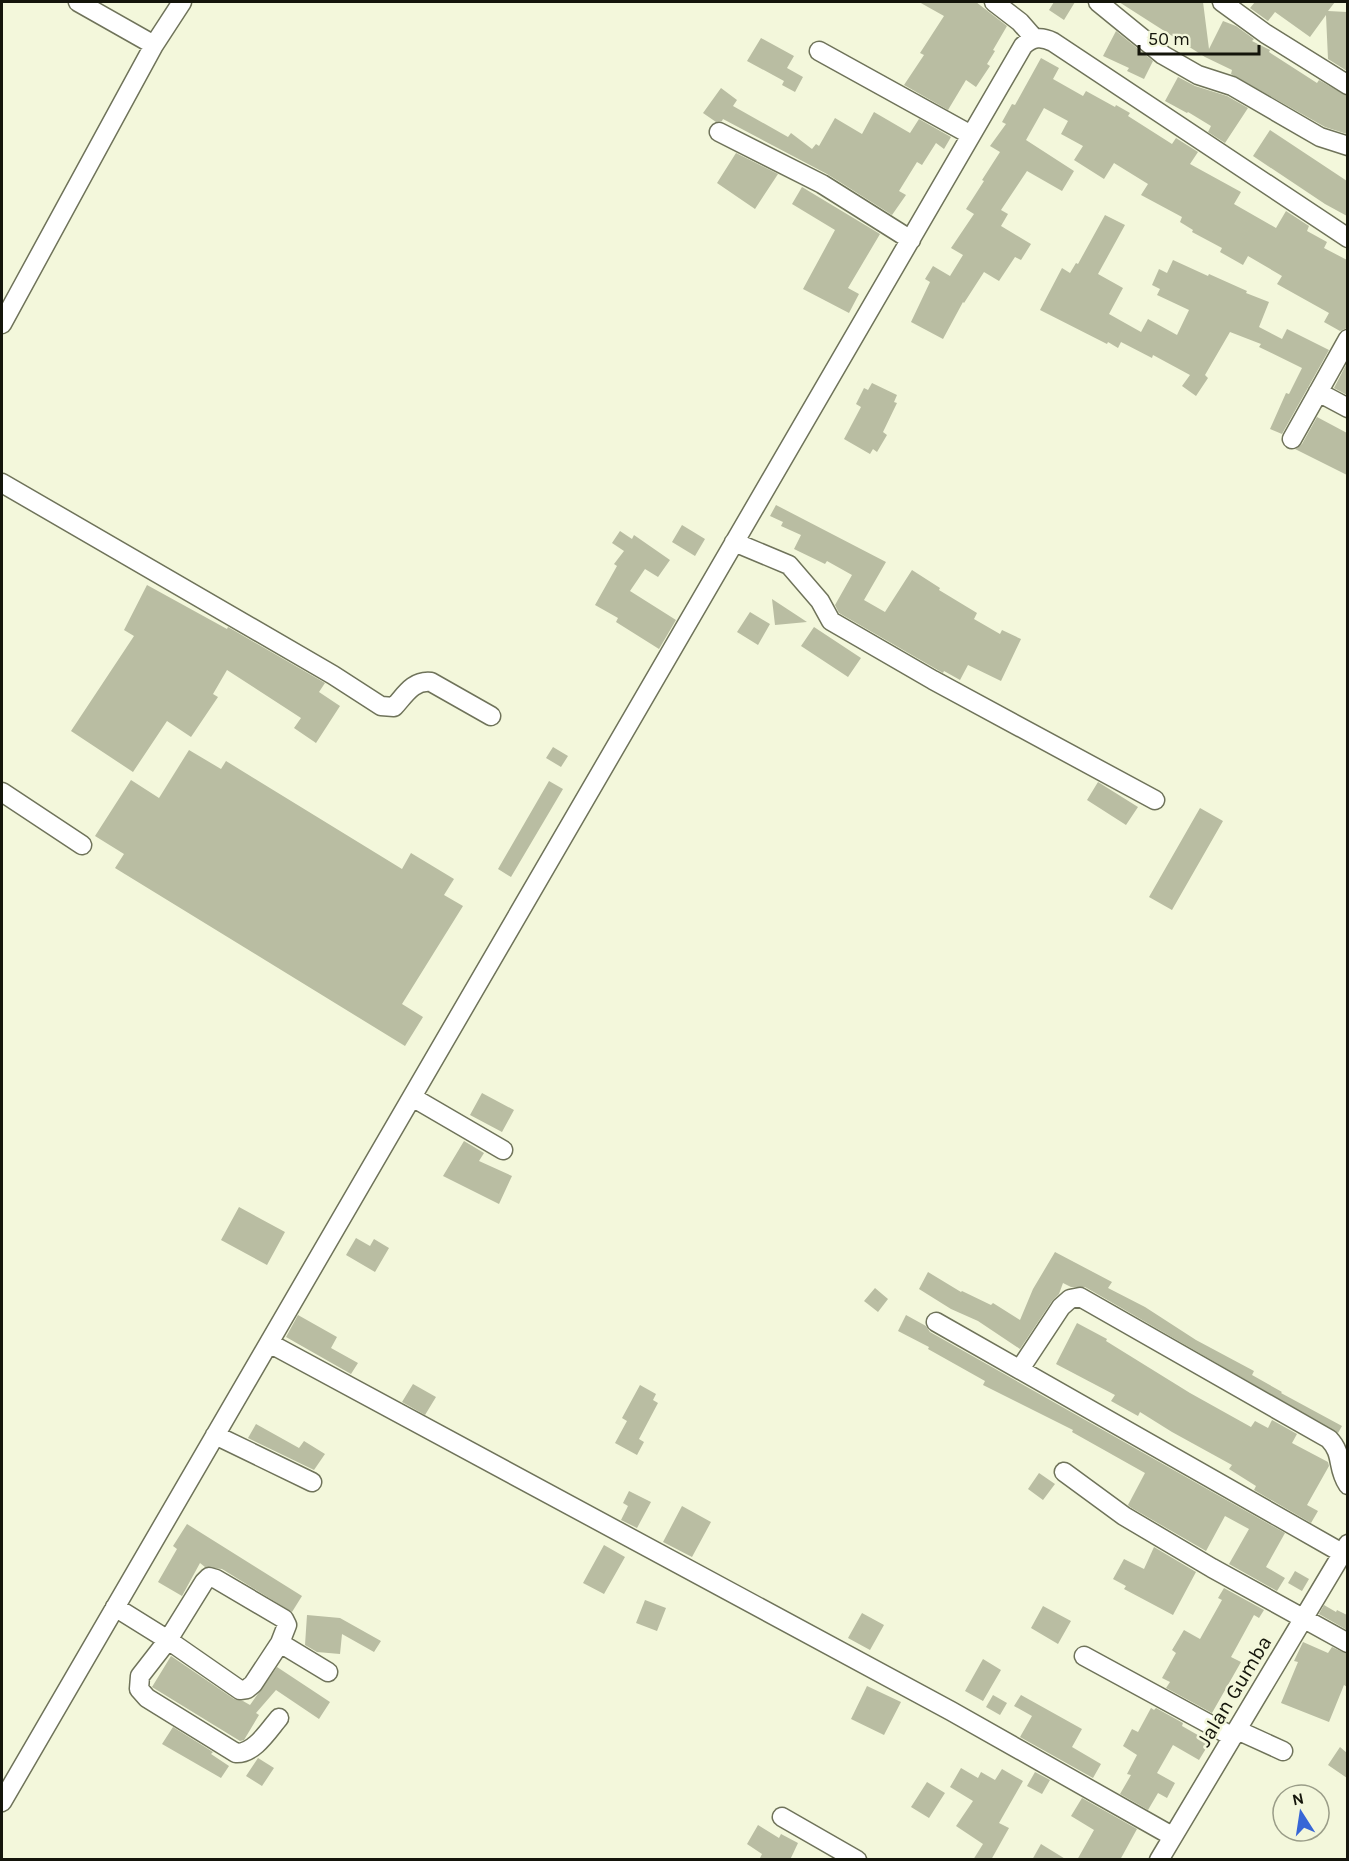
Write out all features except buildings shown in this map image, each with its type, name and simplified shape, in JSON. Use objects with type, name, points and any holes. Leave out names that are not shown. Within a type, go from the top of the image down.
[{"type":"street","points":[[78,2],[154,45]]},
{"type":"street","points":[[2,324],[154,45],[182,2]]},
{"type":"street","points":[[994,2],[1020,22],[1034,38]]},
{"type":"street","points":[[1098,2],[1172,60],[1198,75],[1232,86],[1320,137],[1347,146]]},
{"type":"street","points":[[1222,2],[1266,34],[1347,85]]},
{"type":"street","points":[[2,1802],[1023,46],[1034,38],[1053,42],[1347,238]]},
{"type":"street","points":[[819,51],[971,135]]},
{"type":"street","points":[[719,132],[822,184],[910,240]]},
{"type":"street","points":[[1292,439],[1347,339]]},
{"type":"street","points":[[1318,392],[1347,408]]},
{"type":"street","points":[[2,483],[333,675],[381,706],[394,707],[416,683],[423,681],[431,682],[491,716]]},
{"type":"street","points":[[734,542],[789,565],[820,601],[831,621],[933,680],[1155,800]]},
{"type":"street","points":[[2,792],[82,845]]},
{"type":"street","points":[[412,1097],[503,1150]]},
{"type":"street","points":[[1020,1369],[1061,1307],[1070,1299],[1080,1297],[1329,1439],[1338,1449],[1340,1469],[1347,1485]]},
{"type":"street","points":[[936,1322],[1345,1549]]},
{"type":"street","points":[[269,1343],[940,1705],[1172,1836]]},
{"type":"street","points":[[215,1435],[312,1482]]},
{"type":"street","points":[[1064,1472],[1125,1516],[1347,1643]]},
{"type":"street","name":"Jalan Gumba","points":[[1159,1860],[1345,1549]]},
{"type":"street","points":[[115,1607],[168,1640],[240,1690],[247,1689],[253,1684],[280,1643],[287,1625],[284,1619],[216,1579],[208,1577],[168,1640],[140,1676],[140,1689],[147,1698],[236,1753],[243,1754],[252,1748],[279,1718]]},
{"type":"street","points":[[280,1643],[328,1672]]},
{"type":"street","points":[[1084,1656],[1235,1733],[1283,1751]]},
{"type":"street","points":[[782,1817],[857,1860]]}]
